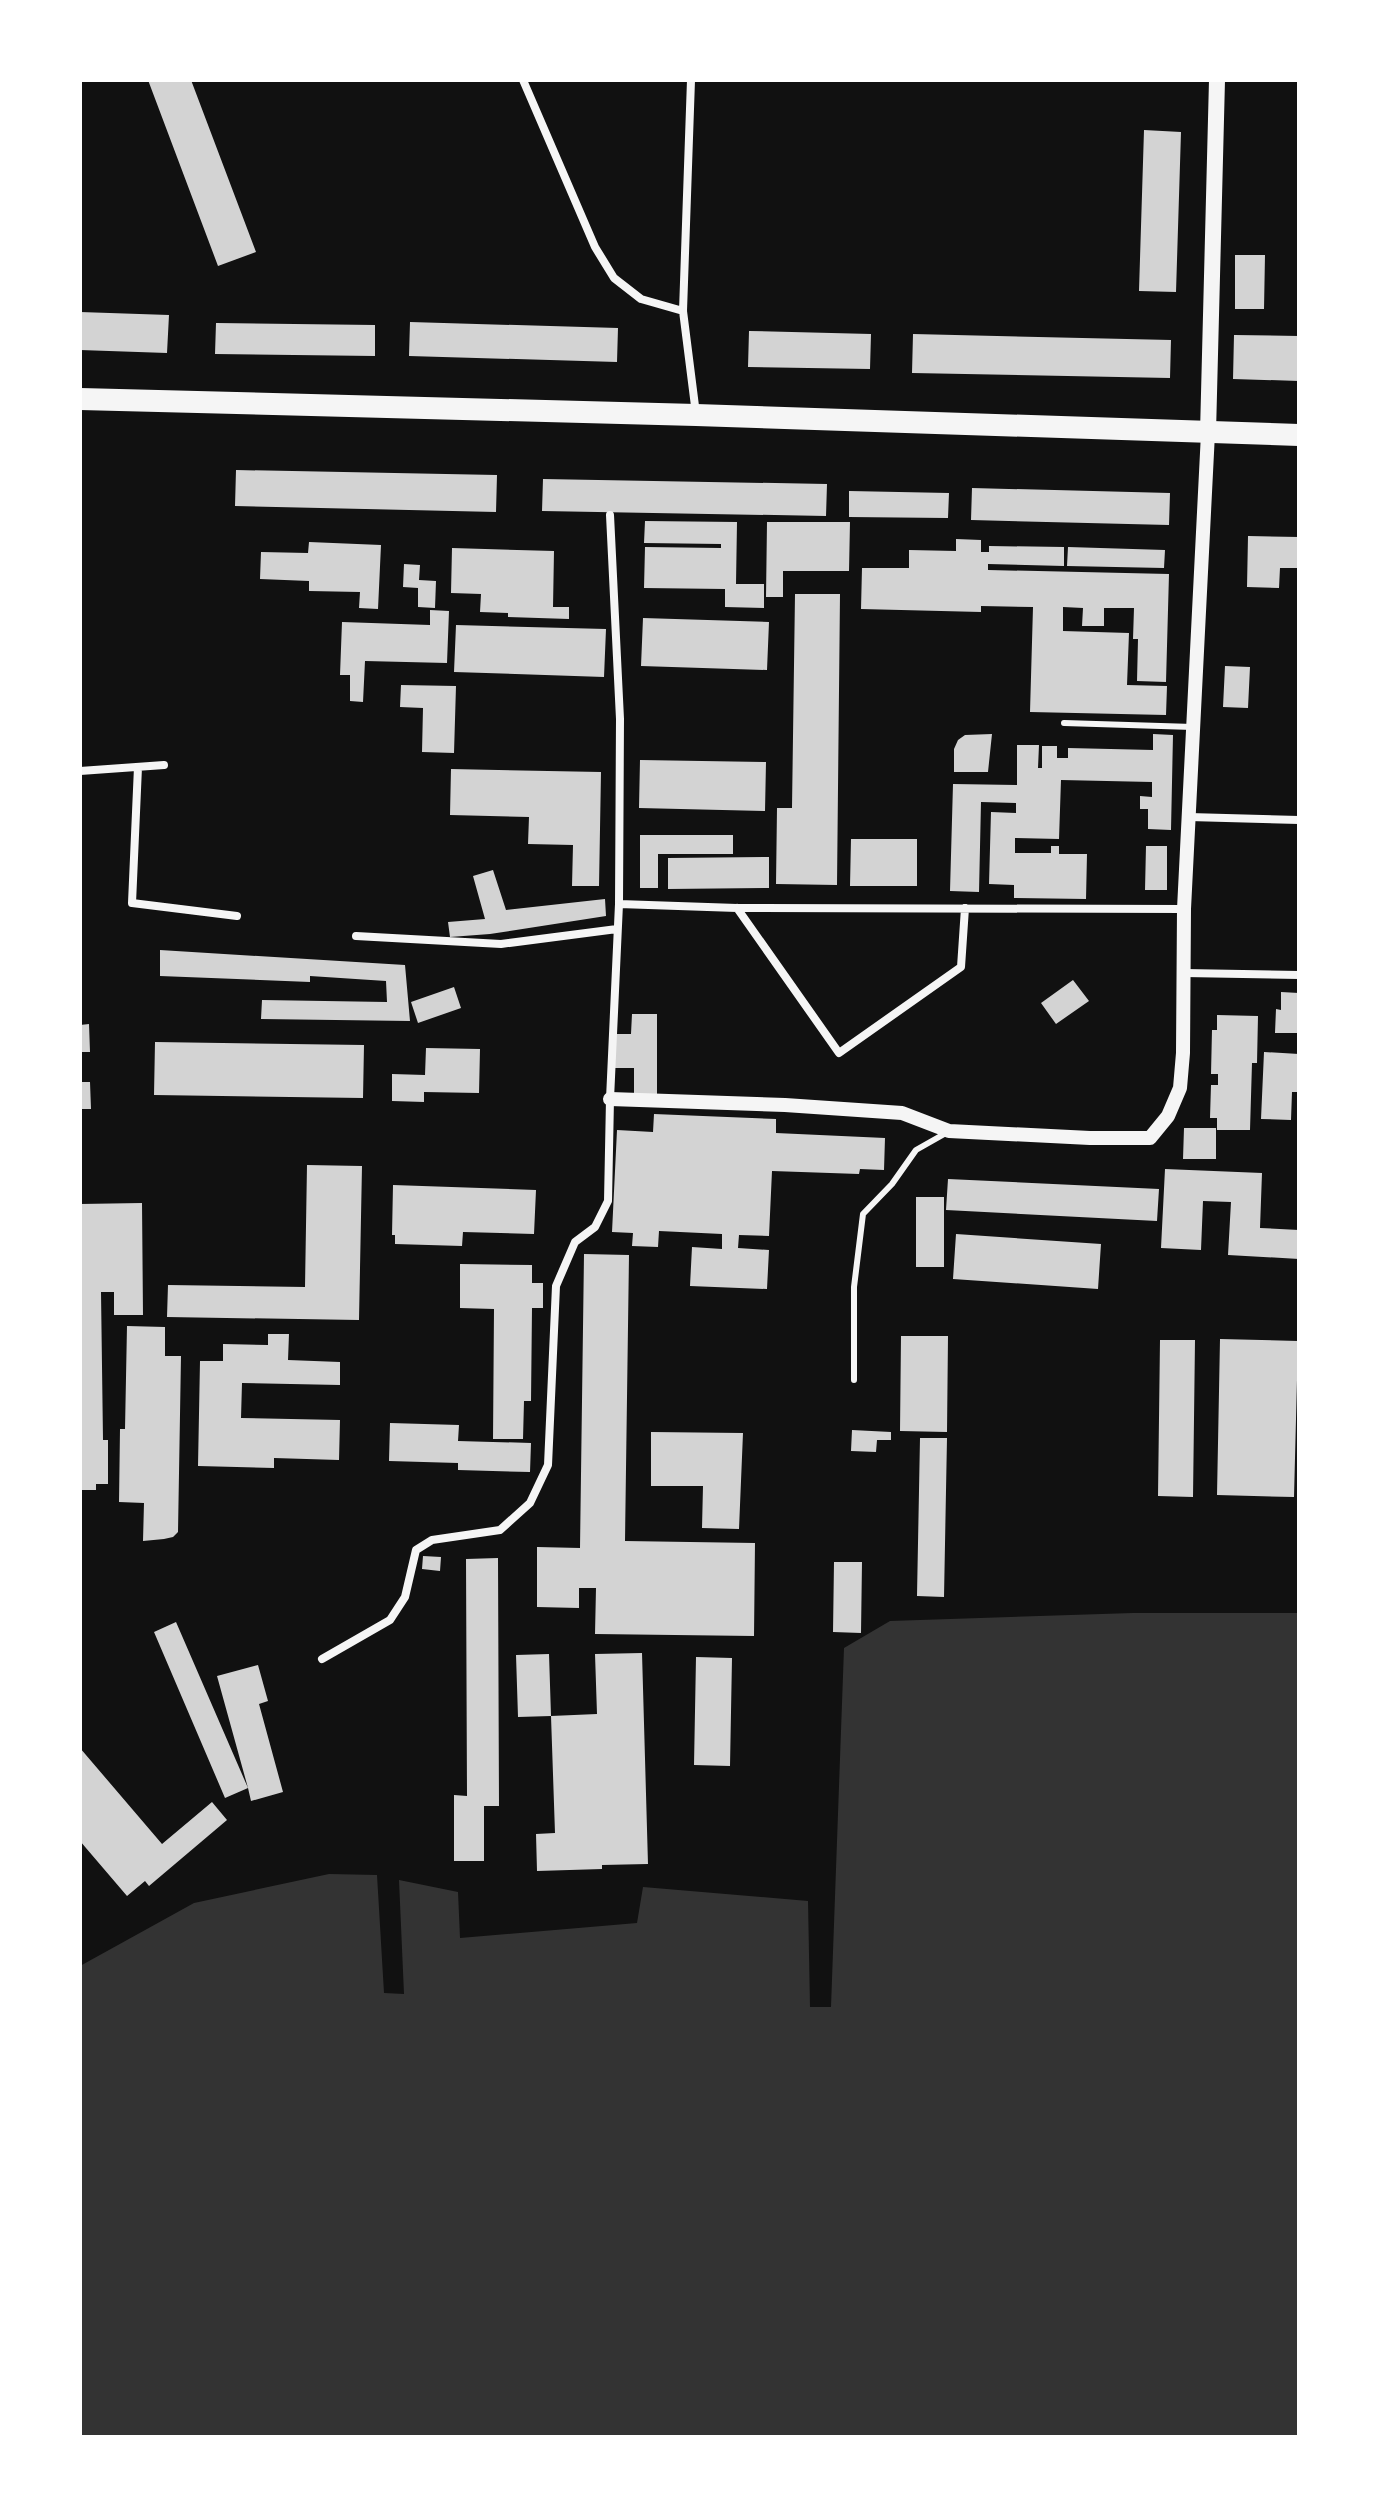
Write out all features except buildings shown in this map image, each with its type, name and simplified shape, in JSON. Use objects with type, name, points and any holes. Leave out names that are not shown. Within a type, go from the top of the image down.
[{"type":"highway","points":[[80,399],[1299,435]]},
{"type":"main road","points":[[1208,433],[1217,80]]},
{"type":"street","points":[[523,80],[595,247],[614,278],[641,299],[683,311]]},
{"type":"street","points":[[691,80],[683,311],[696,415]]},
{"type":"street","points":[[610,1099],[902,1113],[949,1131],[1150,1138],[1168,1116],[1180,1088],[1184,909],[1208,433]]},
{"type":"street","points":[[322,1659],[390,1620],[405,1597],[416,1550],[432,1540],[500,1530],[530,1503],[548,1465],[556,1286],[575,1242],[595,1227],[608,1201],[619,904],[620,719],[610,515]]},
{"type":"street","points":[[80,771],[164,765]]},
{"type":"street","points":[[138,767],[132,903],[237,916]]},
{"type":"street","points":[[1189,817],[1299,820]]},
{"type":"street","points":[[619,904],[737,908],[1184,909]]},
{"type":"street","points":[[737,908],[839,1053],[961,967],[965,908]]},
{"type":"street","points":[[356,936],[501,944],[617,929]]},
{"type":"street","points":[[1184,973],[1299,975]]},
{"type":"lane","points":[[1064,723],[1193,727]]},
{"type":"lane","points":[[854,1380],[854,1287],[863,1214],[892,1184],[916,1150],[949,1131]]},
{"type":"shaded area","points":[[1133,1613],[1299,1613],[1299,2437],[80,2437],[80,1966],[194,1903],[329,1874],[377,1875],[384,1993],[404,1994],[399,1880],[458,1892],[460,1938],[637,1923],[643,1887],[808,1901],[810,2007],[831,2007],[844,1648],[890,1621]]}]
